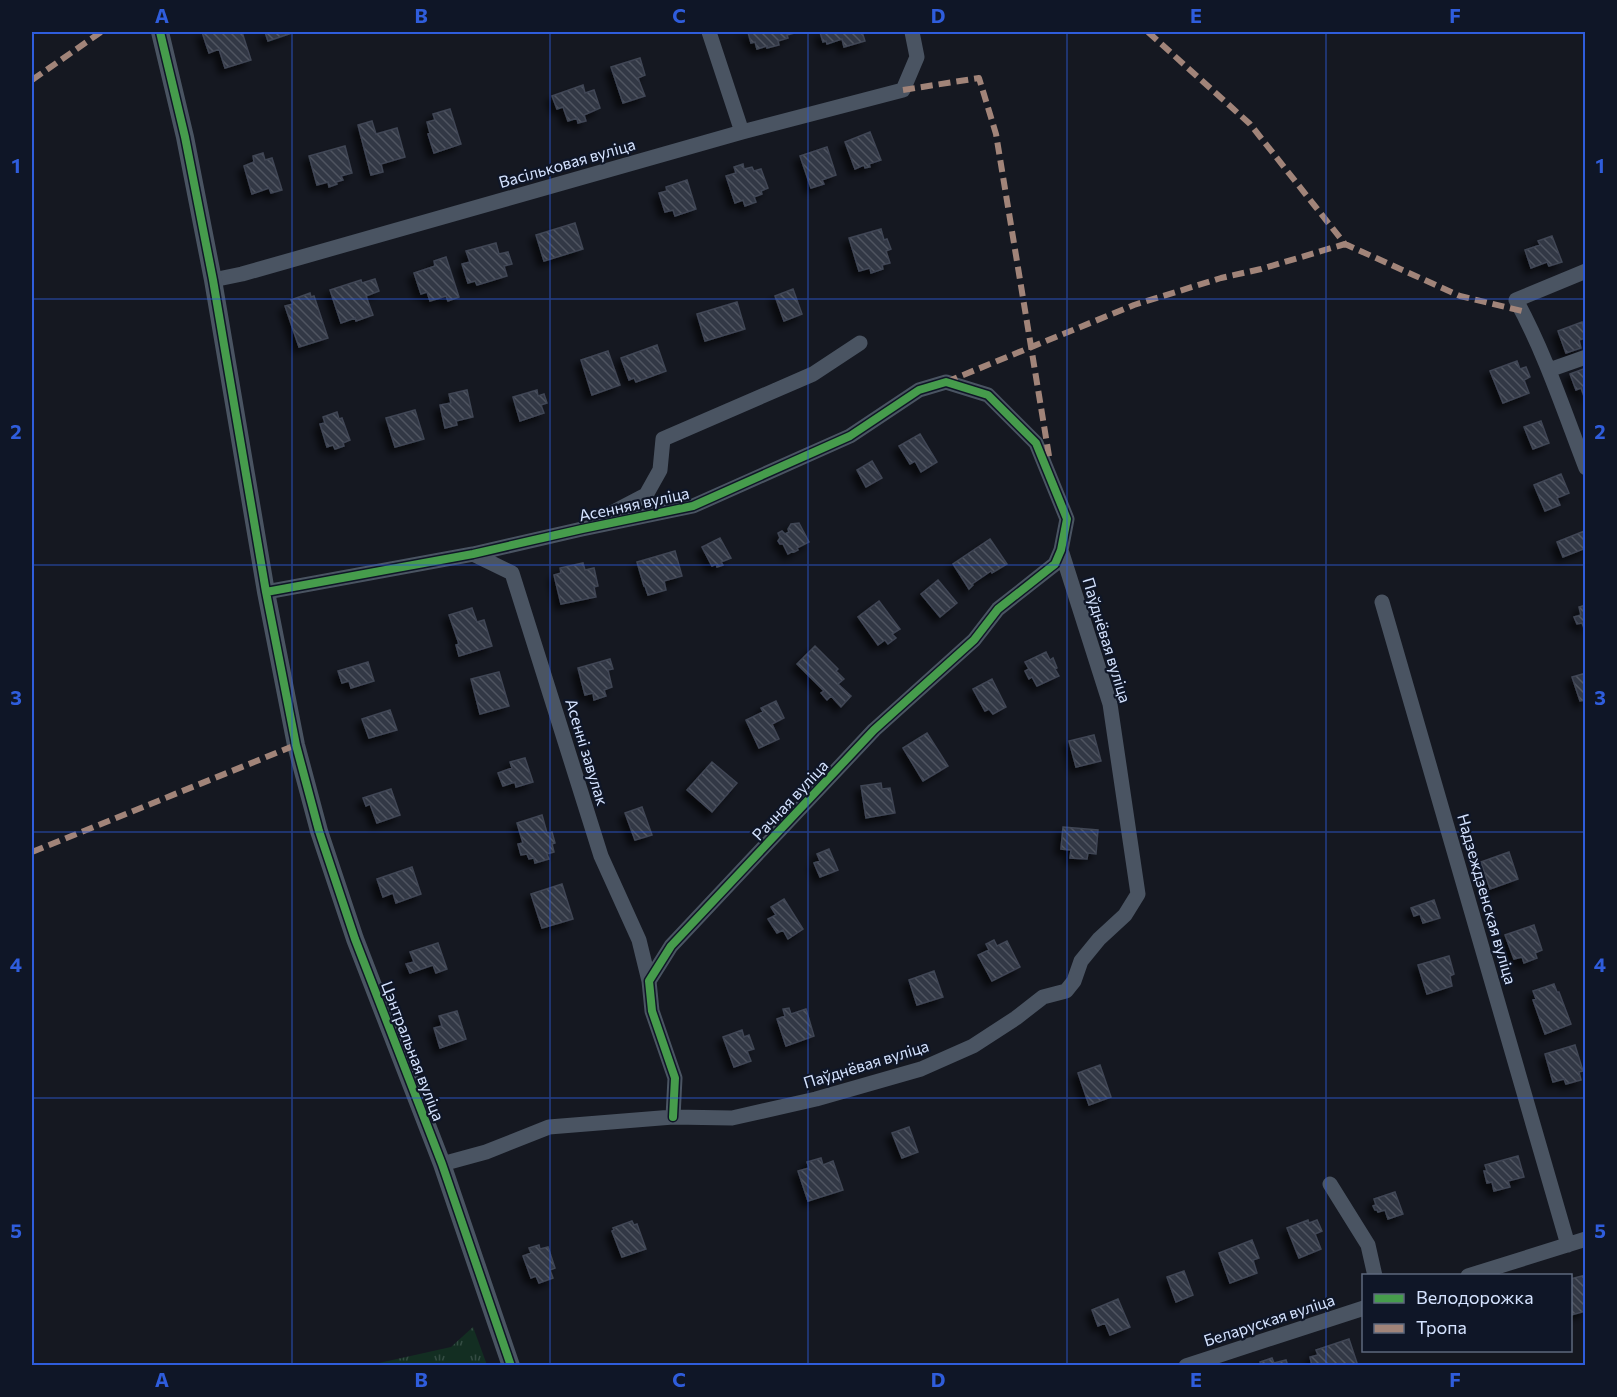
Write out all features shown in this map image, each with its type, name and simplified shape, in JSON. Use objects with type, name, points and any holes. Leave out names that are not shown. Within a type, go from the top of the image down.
[{"type":"street","name":"Цэнтральная вуліца","points":[[160,32],[185,137],[213,280],[266,592],[296,745],[319,831],[355,939],[442,1164],[511,1365]]},
{"type":"street","points":[[709,32],[742,132]]},
{"type":"street","name":"Васільковая вуліца","points":[[213,280],[242,274],[742,132],[903,90],[917,57],[912,32]]},
{"type":"street","points":[[1586,271],[1516,300],[1549,370],[1586,468]]},
{"type":"street","name":"Асенняя вуліца","points":[[582,528],[646,495],[660,470],[663,439],[813,374],[860,343]]},
{"type":"street","points":[[1549,370],[1586,357]]},
{"type":"street","name":"Асенняя вуліца","points":[[266,592],[473,554],[582,528],[693,506],[850,435],[919,390],[946,382],[988,395],[1036,443],[1067,519],[1061,550]]},
{"type":"street","name":"Рачная вуліца","points":[[649,981],[671,946],[874,730],[974,640],[998,609],[1055,564],[1061,550]]},
{"type":"street","name":"Паўднёвая вуліца","points":[[442,1164],[486,1152],[549,1127],[673,1117],[732,1118],[816,1099],[921,1069],[973,1046],[1016,1018],[1042,997],[1066,991],[1074,981],[1081,962],[1099,939],[1125,915],[1138,894],[1110,704],[1061,550]]},
{"type":"street","name":"Асенні завулак","points":[[473,554],[512,573],[601,856],[639,940],[649,981]]},
{"type":"street","name":"Надзеждзенская вуліца","points":[[1382,602],[1568,1245]]},
{"type":"street","points":[[649,981],[652,1011],[675,1078],[673,1117]]},
{"type":"street","points":[[1330,1184],[1368,1245],[1375,1274]]},
{"type":"street","points":[[1471,1274],[1586,1239]]},
{"type":"street","name":"Беларуская вуліца","points":[[1186,1365],[1362,1309]]},
{"type":"green space","points":[[473,1327],[487,1365],[370,1365],[451,1347]]},
{"type":"building","points":[[202,32],[242,32],[251,60],[225,68],[219,49],[209,53]]},
{"type":"building","points":[[265,32],[295,32],[268,41]]},
{"type":"building","points":[[748,32],[798,32],[778,41],[779,45],[757,49],[755,42],[751,43]]},
{"type":"building","points":[[820,32],[862,32],[865,41],[844,47],[842,39],[827,44],[826,41],[823,42]]},
{"type":"building","points":[[640,58],[645,75],[638,78],[645,96],[623,103],[611,67]]},
{"type":"building","points":[[583,85],[585,93],[594,90],[600,108],[584,115],[586,121],[578,123],[577,118],[568,121],[563,107],[557,109],[552,96]]},
{"type":"building","points":[[450,109],[461,144],[434,153],[427,122],[435,120],[433,114]]},
{"type":"building","points":[[372,121],[376,134],[397,128],[405,157],[381,164],[383,172],[371,175],[358,125]]},
{"type":"building","points":[[870,132],[881,160],[869,164],[870,167],[865,168],[864,165],[855,169],[845,142]]},
{"type":"building","points":[[345,146],[352,173],[341,176],[343,180],[329,187],[328,182],[317,185],[309,156]]},
{"type":"building","points":[[827,147],[836,175],[822,180],[824,184],[811,188],[800,156]]},
{"type":"building","points":[[263,153],[265,160],[272,158],[282,190],[271,193],[269,188],[252,194],[244,166],[254,162],[253,156]]},
{"type":"building","points":[[743,164],[744,169],[752,167],[754,171],[761,169],[768,188],[761,191],[762,194],[754,197],[756,202],[745,206],[743,200],[735,203],[726,176],[736,173],[734,167]]},
{"type":"building","points":[[687,180],[696,209],[675,216],[673,210],[665,212],[659,193],[667,191],[666,187]]},
{"type":"building","points":[[575,223],[583,249],[544,261],[536,235]]},
{"type":"building","points":[[881,229],[884,240],[887,239],[891,249],[886,251],[890,263],[882,265],[883,269],[871,273],[870,268],[859,271],[849,238]]},
{"type":"building","points":[[1552,236],[1562,262],[1549,266],[1547,262],[1531,268],[1525,250],[1540,245],[1538,241]]},
{"type":"building","points":[[496,243],[499,254],[508,252],[512,264],[504,266],[507,276],[477,285],[475,281],[468,283],[462,264],[470,262],[466,251]]},
{"type":"building","points":[[446,257],[459,297],[448,301],[446,296],[430,301],[427,292],[421,294],[414,273],[435,266],[434,261]]},
{"type":"building","points":[[375,279],[379,291],[366,296],[373,315],[341,323],[330,290],[361,280],[362,283]]},
{"type":"building","points":[[793,289],[802,314],[784,321],[775,296]]},
{"type":"building","points":[[310,293],[311,297],[314,296],[328,338],[299,347],[285,306],[293,304],[291,300]]},
{"type":"building","points":[[737,302],[745,329],[705,341],[697,314]]},
{"type":"building","points":[[1582,322],[1586,338],[1579,340],[1581,348],[1566,353],[1558,331]]},
{"type":"building","points":[[657,345],[666,371],[636,382],[634,378],[629,380],[621,358]]},
{"type":"building","points":[[608,351],[620,385],[592,395],[581,360]]},
{"type":"building","points":[[1517,361],[1520,369],[1526,367],[1530,377],[1524,380],[1529,393],[1503,403],[1490,371]]},
{"type":"building","points":[[1586,368],[1585,399],[1581,388],[1576,390],[1570,374]]},
{"type":"building","points":[[467,390],[473,417],[456,421],[457,425],[445,428],[440,405],[451,403],[449,394]]},
{"type":"building","points":[[537,390],[538,396],[544,394],[547,403],[541,405],[544,413],[520,421],[513,397]]},
{"type":"building","points":[[415,410],[424,439],[395,447],[386,418]]},
{"type":"building","points":[[337,412],[339,419],[342,418],[350,440],[343,443],[344,446],[335,449],[333,445],[327,447],[320,424],[325,423],[323,417]]},
{"type":"building","points":[[1541,421],[1549,443],[1533,449],[1524,427]]},
{"type":"building","points":[[920,434],[937,462],[921,472],[915,461],[910,464],[899,446]]},
{"type":"building","points":[[872,461],[882,478],[866,487],[857,470]]},
{"type":"building","points":[[1561,474],[1569,493],[1557,498],[1560,505],[1545,511],[1534,485]]},
{"type":"building","points":[[799,523],[809,542],[788,554],[783,544],[778,541],[780,538],[778,533],[782,531],[785,534],[789,532],[791,524]]},
{"type":"building","points":[[1584,531],[1586,548],[1563,557],[1557,542]]},
{"type":"building","points":[[720,538],[731,558],[721,562],[723,565],[717,567],[716,564],[712,566],[702,547]]},
{"type":"building","points":[[990,539],[1007,564],[992,573],[991,571],[972,584],[969,589],[953,564]]},
{"type":"building","points":[[675,551],[682,576],[664,581],[666,590],[648,595],[637,562]]},
{"type":"building","points":[[583,563],[585,570],[594,568],[598,586],[594,587],[596,597],[561,604],[554,575],[561,573],[560,568]]},
{"type":"building","points":[[938,580],[957,603],[940,617],[921,594]]},
{"type":"building","points":[[879,601],[900,629],[892,634],[896,638],[888,644],[885,640],[878,645],[858,617]]},
{"type":"building","points":[[1586,605],[1586,627],[1584,628],[1582,623],[1577,624],[1574,617],[1581,615],[1579,607]]},
{"type":"building","points":[[472,608],[477,622],[484,620],[492,646],[459,656],[456,645],[459,644],[449,615]]},
{"type":"building","points":[[815,646],[838,669],[836,671],[844,679],[838,684],[851,696],[841,707],[831,696],[827,700],[821,693],[824,691],[797,664]]},
{"type":"building","points":[[1046,652],[1050,660],[1053,658],[1059,676],[1037,686],[1032,677],[1029,679],[1025,671],[1029,669],[1025,662]]},
{"type":"building","points":[[610,659],[613,669],[608,670],[612,687],[604,690],[606,696],[594,700],[593,693],[585,695],[578,668]]},
{"type":"building","points":[[368,662],[374,681],[351,688],[349,681],[342,683],[338,671]]},
{"type":"building","points":[[499,672],[509,706],[480,714],[471,679]]},
{"type":"building","points":[[1586,673],[1586,700],[1580,701],[1572,677]]},
{"type":"building","points":[[992,679],[1006,707],[993,714],[989,709],[985,711],[973,689]]},
{"type":"building","points":[[776,701],[784,718],[772,724],[779,739],[759,748],[746,720],[763,712],[761,708]]},
{"type":"building","points":[[390,710],[397,730],[369,738],[362,719]]},
{"type":"building","points":[[927,733],[948,766],[923,781],[903,748]]},
{"type":"building","points":[[1094,735],[1101,761],[1076,767],[1069,741]]},
{"type":"building","points":[[525,758],[533,782],[516,787],[515,782],[503,786],[498,773],[512,768],[510,762]]},
{"type":"building","points":[[712,762],[737,783],[712,812],[687,790]]},
{"type":"building","points":[[881,783],[882,789],[890,788],[895,813],[866,818],[861,786]]},
{"type":"building","points":[[391,789],[400,815],[377,823],[370,804],[366,806],[363,798]]},
{"type":"building","points":[[642,807],[652,835],[635,840],[625,813]]},
{"type":"building","points":[[542,815],[547,833],[552,832],[555,843],[552,844],[554,852],[547,854],[549,859],[535,863],[534,858],[529,859],[527,854],[521,855],[518,844],[523,843],[517,823]]},
{"type":"building","points":[[1063,827],[1098,830],[1096,854],[1088,853],[1087,859],[1070,858],[1071,850],[1061,849]]},
{"type":"building","points":[[829,849],[838,870],[820,877],[814,863],[820,861],[817,854]]},
{"type":"building","points":[[1509,852],[1518,879],[1490,889],[1481,862]]},
{"type":"building","points":[[412,867],[421,894],[396,903],[393,893],[383,897],[377,879]]},
{"type":"building","points":[[562,884],[573,919],[542,928],[531,894]]},
{"type":"building","points":[[784,899],[803,929],[788,939],[783,930],[777,933],[768,919],[776,915],[771,907]]},
{"type":"building","points":[[1434,900],[1440,918],[1423,923],[1420,914],[1414,916],[1411,908]]},
{"type":"building","points":[[1534,925],[1542,950],[1535,953],[1537,958],[1524,963],[1522,957],[1514,959],[1505,935]]},
{"type":"building","points":[[994,940],[997,946],[1007,941],[1020,967],[992,981],[978,955],[989,950],[986,944]]},
{"type":"building","points":[[438,943],[447,969],[436,973],[433,965],[410,973],[406,964],[414,962],[410,952]]},
{"type":"building","points":[[1449,956],[1454,974],[1450,976],[1452,986],[1427,994],[1418,965]]},
{"type":"building","points":[[934,971],[943,997],[917,1005],[909,980]]},
{"type":"building","points":[[1554,984],[1571,1024],[1545,1034],[1533,1000],[1536,999],[1533,991]]},
{"type":"building","points":[[789,1008],[791,1014],[806,1009],[814,1036],[786,1046],[777,1019],[785,1016],[783,1009]]},
{"type":"building","points":[[457,1011],[466,1039],[440,1048],[434,1028],[442,1026],[439,1016]]},
{"type":"building","points":[[742,1030],[744,1037],[749,1035],[754,1049],[747,1051],[751,1061],[734,1067],[723,1037]]},
{"type":"building","points":[[1575,1045],[1583,1071],[1579,1072],[1581,1080],[1566,1084],[1564,1079],[1553,1082],[1545,1054]]},
{"type":"building","points":[[1100,1065],[1111,1097],[1089,1105],[1078,1073]]},
{"type":"building","points":[[909,1127],[918,1152],[902,1158],[892,1133]]},
{"type":"building","points":[[1518,1156],[1524,1177],[1508,1181],[1510,1187],[1494,1191],[1492,1182],[1487,1183],[1485,1165]]},
{"type":"building","points":[[821,1158],[823,1165],[833,1161],[843,1190],[808,1201],[798,1171],[809,1168],[807,1162]]},
{"type":"building","points":[[1395,1192],[1403,1214],[1388,1219],[1385,1210],[1378,1212],[1375,1210],[1374,1199]]},
{"type":"building","points":[[1308,1220],[1309,1223],[1317,1220],[1322,1231],[1315,1234],[1321,1249],[1299,1258],[1287,1228]]},
{"type":"building","points":[[632,1221],[634,1225],[637,1224],[646,1249],[622,1257],[612,1231],[613,1228]]},
{"type":"building","points":[[1252,1240],[1259,1258],[1253,1260],[1257,1273],[1230,1283],[1219,1253]]},
{"type":"building","points":[[539,1245],[540,1249],[548,1247],[555,1268],[550,1270],[553,1278],[539,1283],[536,1276],[531,1278],[523,1256],[531,1253],[529,1248]]},
{"type":"building","points":[[1184,1271],[1193,1295],[1176,1302],[1167,1277]]},
{"type":"building","points":[[1586,1275],[1586,1311],[1572,1315],[1572,1278]]},
{"type":"building","points":[[1118,1299],[1130,1327],[1110,1335],[1105,1323],[1098,1326],[1092,1310]]},
{"type":"building","points":[[1349,1339],[1358,1366],[1312,1366],[1310,1357],[1318,1355],[1316,1350]]},
{"type":"building","points":[[1272,1358],[1274,1363],[1286,1360],[1288,1366],[1261,1366],[1260,1362]]},
{"type":"marked path","points":[[32,80],[101,32]]},
{"type":"marked path","points":[[1148,32],[1250,124],[1345,244],[1460,296],[1522,311]]},
{"type":"marked path","points":[[903,90],[979,78],[996,134],[1050,462]]},
{"type":"marked path","points":[[946,382],[1134,305],[1345,244]]},
{"type":"marked path","points":[[32,852],[296,745]]},
{"type":"cycle path","points":[[160,32],[185,137],[213,280],[266,592],[296,745],[319,831],[355,939],[442,1164],[511,1366]]},
{"type":"cycle path","points":[[266,592],[473,554],[693,506],[850,436],[919,390],[946,382],[988,395],[1036,443],[1067,519],[1061,550],[1055,564],[998,609],[974,640],[874,730],[671,946],[649,981],[652,1011],[675,1078],[673,1117]]}]
